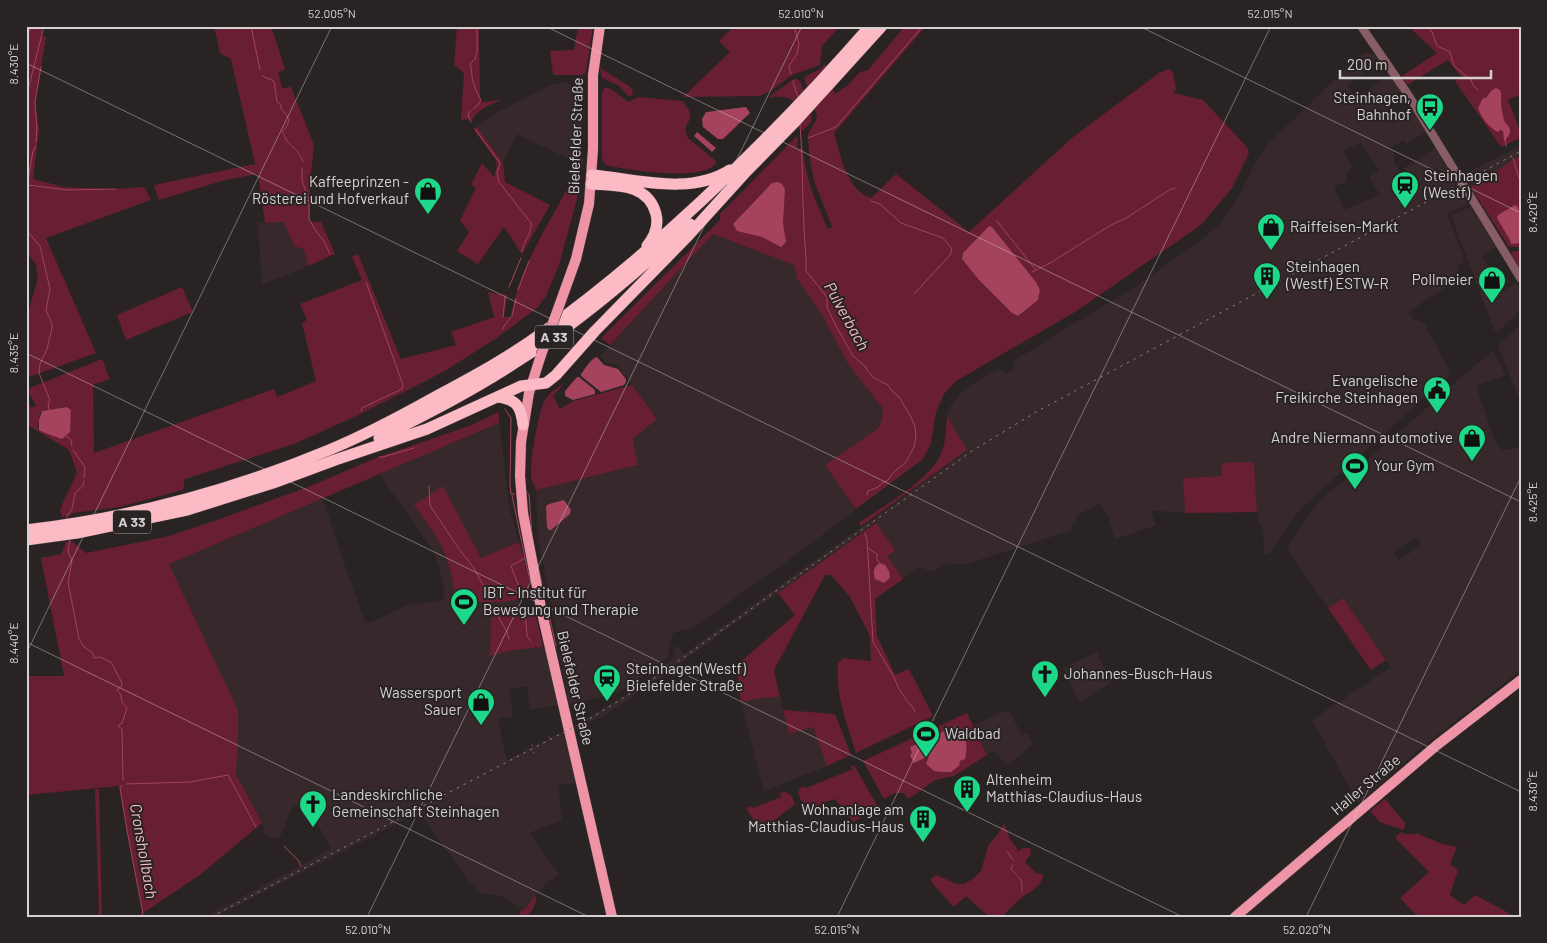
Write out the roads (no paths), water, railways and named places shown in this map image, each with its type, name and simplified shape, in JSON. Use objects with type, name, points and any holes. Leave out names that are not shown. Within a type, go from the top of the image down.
[{"type":"highway","name":"A 33","points":[[832,77],[870,26]]},
{"type":"highway","name":"A 33","points":[[26,540],[57,531],[186,510],[273,483],[335,460],[484,382],[540,346],[646,264],[745,173],[792,119],[882,26]]},
{"type":"highway","name":"A 33","points":[[76,528],[180,501],[271,473],[330,450],[371,431],[470,378],[541,334],[634,262],[792,119]]},
{"type":"highway","points":[[591,179],[692,184],[706,181],[727,172],[755,151]]},
{"type":"highway","points":[[335,460],[427,429],[513,389],[546,383],[556,375],[595,331],[686,238],[745,173]]},
{"type":"highway","points":[[591,179],[632,188],[644,194],[652,204],[657,216],[656,232],[634,262]]},
{"type":"highway","points":[[497,397],[510,400],[517,405],[521,411],[523,426]]},
{"type":"highway","name":"A 33","points":[[26,530],[57,531]]},
{"type":"main road","name":"Bielefelder Straße","points":[[600,26],[593,75],[594,149],[582,239],[532,385],[520,442],[520,476],[526,530],[542,613],[612,917]]},
{"type":"main road","name":"Haller Straße","points":[[1234,917],[1437,745],[1521,680]]},
{"type":"street","points":[[1362,26],[1409,96],[1521,279]]},
{"type":"waterway","name":"Cronshollbach","points":[[26,38],[32,26]]},
{"type":"waterway","points":[[26,98],[44,26]]},
{"type":"waterway","points":[[251,26],[260,70]]},
{"type":"waterway","points":[[473,109],[481,100],[473,83],[470,64],[475,59],[477,51],[477,26]]},
{"type":"waterway","name":"Pulverbach","points":[[791,74],[789,66],[797,54],[799,44],[794,26]]},
{"type":"waterway","points":[[808,138],[836,127],[923,26]]},
{"type":"waterway","points":[[1427,26],[1432,32],[1437,46],[1450,52],[1454,66],[1471,80],[1478,90]]},
{"type":"waterway","points":[[36,142],[35,102],[41,67]]},
{"type":"waterway","points":[[262,76],[274,81],[277,102],[281,105],[281,109],[289,120],[282,132],[303,161]]},
{"type":"waterway","name":"Pulverbach","points":[[793,81],[798,98]]},
{"type":"waterway","points":[[470,111],[468,115],[471,122]]},
{"type":"waterway","name":"Pulverbach","points":[[800,124],[806,271],[827,297],[827,307],[853,356],[865,366],[874,378],[888,385],[899,397],[915,427],[914,447],[906,462],[888,480],[868,491],[867,495]]},
{"type":"waterway","points":[[475,129],[500,163],[497,173],[499,182],[531,223],[522,252]]},
{"type":"waterway","points":[[1505,139],[1506,146]]},
{"type":"waterway","points":[[28,180],[33,151],[36,146]]},
{"type":"waterway","points":[[1513,158],[1521,185]]},
{"type":"waterway","points":[[302,168],[302,181],[309,200],[309,219],[330,254]]},
{"type":"waterway","points":[[28,185],[67,190],[116,189]]},
{"type":"waterway","points":[[1032,272],[1175,188]]},
{"type":"waterway","points":[[871,201],[880,204],[901,223],[943,238],[952,249],[950,255],[914,294]]},
{"type":"waterway","points":[[997,221],[1035,269]]},
{"type":"waterway","name":"Cronshollbach","points":[[26,230],[40,246],[50,289],[46,310],[52,328],[47,349],[40,364],[39,373],[50,400],[48,404],[49,410]]},
{"type":"waterway","points":[[509,287],[521,258]]},
{"type":"waterway","points":[[518,290],[529,261]]},
{"type":"waterway","points":[[361,411],[362,408],[402,389],[403,385],[366,282]]},
{"type":"waterway","points":[[503,317],[505,297]]},
{"type":"waterway","points":[[503,329],[512,316],[516,299]]},
{"type":"waterway","points":[[505,409],[511,418],[510,486],[511,494],[515,494]]},
{"type":"waterway","name":"Cronshollbach","points":[[66,436],[71,440],[72,446]]},
{"type":"waterway","points":[[379,457],[414,448]]},
{"type":"waterway","name":"Cronshollbach","points":[[73,450],[85,467],[84,478]]},
{"type":"waterway","name":"Cronshollbach","points":[[67,520],[67,516],[72,509],[75,493],[83,486],[84,481]]},
{"type":"waterway","points":[[429,486],[430,505],[473,567],[491,599]]},
{"type":"waterway","points":[[526,492],[529,494],[532,536]]},
{"type":"waterway","points":[[512,495],[525,558],[511,566],[522,595]]},
{"type":"waterway","name":"Pulverbach","points":[[865,533],[873,642],[898,687],[915,712]]},
{"type":"waterway","name":"Cronshollbach","points":[[70,539],[68,551],[72,561],[68,582],[79,639],[84,647],[93,653],[94,658],[100,657],[111,662],[122,683],[121,687],[117,690],[127,708],[122,723],[118,726],[122,729],[123,780]]},
{"type":"waterway","points":[[868,548],[877,554],[877,560],[880,563]]},
{"type":"waterway","points":[[536,557],[542,583]]},
{"type":"waterway","points":[[525,558],[530,581]]},
{"type":"waterway","points":[[525,612],[527,636],[531,641]]},
{"type":"waterway","points":[[549,615],[556,646]]},
{"type":"waterway","points":[[498,616],[509,639]]},
{"type":"waterway","points":[[126,784],[190,782],[228,775],[256,827]]},
{"type":"waterway","name":"Cronshollbach","points":[[122,785],[120,788],[143,914],[138,917]]},
{"type":"waterway","points":[[284,846],[298,860],[301,866]]},
{"type":"waterway","name":"Pulverbach","points":[[1007,851],[1013,860]]},
{"type":"waterway","points":[[1013,865],[1011,869],[1020,878],[1022,891]]},
{"type":"railway","points":[[211,917],[593,717],[656,677],[972,451],[1036,412],[1521,151]]},
{"type":"place","name":"Steinhagen, Bahnhof","points":[[1430,131]]},
{"type":"place","name":"Steinhagen (Westf)","points":[[1405,209]]},
{"type":"place","name":"Kaffeeprinzen - Rösterei und Hofverkauf","points":[[428,215]]},
{"type":"place","name":"Raiffeisen-Markt","points":[[1271,251]]},
{"type":"place","name":"Steinhagen (Westf) ESTW-R","points":[[1267,300]]},
{"type":"place","name":"Pollmeier","points":[[1492,304]]},
{"type":"place","name":"Evangelische Freikirche Steinhagen","points":[[1437,414]]},
{"type":"place","name":"Andre Niermann automotive","points":[[1472,462]]},
{"type":"place","name":"Your Gym","points":[[1355,490]]},
{"type":"place","name":"IBT – Institut für Bewegung und Therapie","points":[[464,626]]},
{"type":"place","name":"Johannes-Busch-Haus","points":[[1045,698]]},
{"type":"place","name":"Steinhagen(Westf) Bielefelder Straße","points":[[607,702]]},
{"type":"place","name":"Wassersport Sauer","points":[[481,726]]},
{"type":"place","name":"Waldbad","points":[[926,758]]},
{"type":"place","name":"Altenheim Matthias-Claudius-Haus","points":[[967,813]]},
{"type":"place","name":"Landeskirchliche Gemeinschaft Steinhagen","points":[[313,828]]},
{"type":"place","name":"Wohnanlage am Matthias-Claudius-Haus","points":[[923,843]]}]
